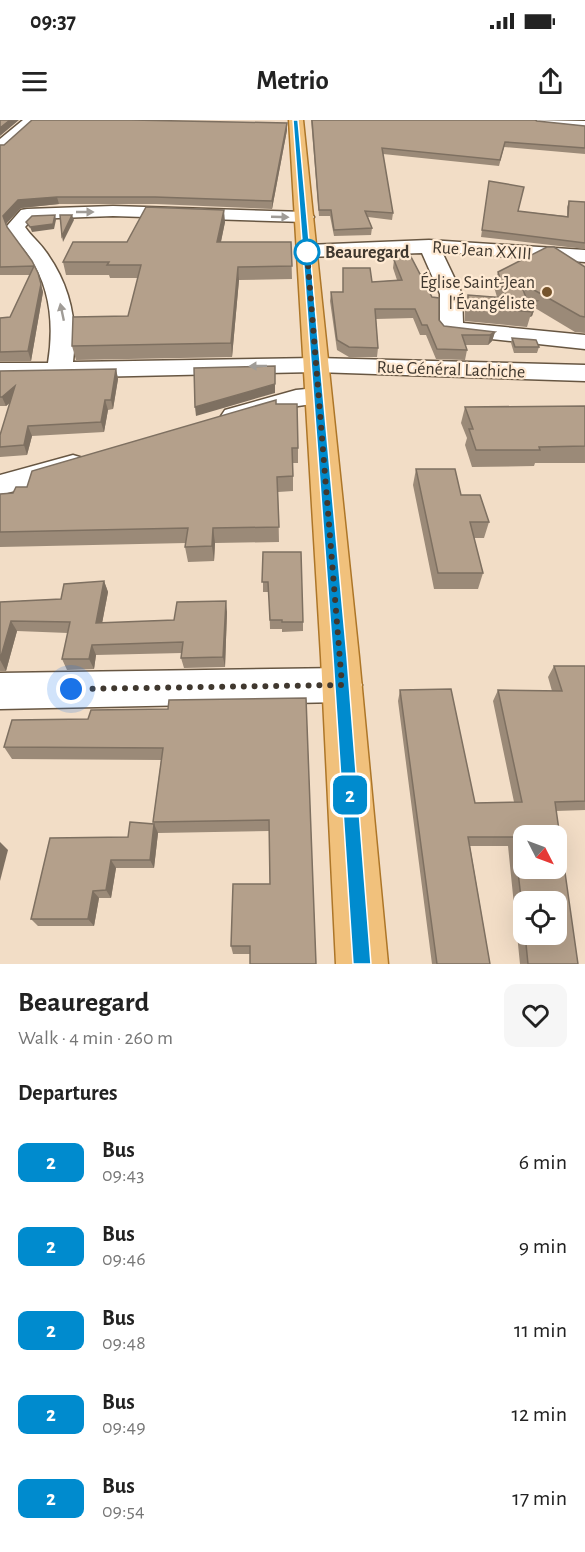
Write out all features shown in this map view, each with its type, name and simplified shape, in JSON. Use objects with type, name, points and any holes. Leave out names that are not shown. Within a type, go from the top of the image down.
[{"type":"main road","points":[[292,123],[306,235],[362,964]]},
{"type":"street","points":[[0,147],[31,120]]},
{"type":"street","points":[[536,120],[585,125]]},
{"type":"street","name":"Rue Jean XXIII","points":[[59,370],[64,321],[61,305],[38,255],[16,226],[27,214],[113,212],[306,235],[585,256]]},
{"type":"street","points":[[429,246],[451,294],[452,329],[585,342]]},
{"type":"street","points":[[475,371],[478,363],[507,336]]},
{"type":"street","points":[[0,371],[59,370],[317,381]]},
{"type":"street","name":"Rue Général Lachiche","points":[[317,381],[475,371],[585,373]]},
{"type":"street","points":[[206,425],[296,398],[317,381]]},
{"type":"street","points":[[0,486],[96,458]]},
{"type":"street","points":[[0,691],[342,685]]},
{"type":"building","points":[[0,120],[10,120],[0,128]]},
{"type":"building","points":[[32,120],[287,123],[272,201],[155,197],[57,197],[18,200],[3,216],[7,227],[32,261],[38,273],[41,284],[28,351],[0,352],[0,318],[10,317],[34,266],[0,267],[0,145],[4,145]]},
{"type":"building","points":[[312,120],[535,120],[585,126],[585,148],[505,142],[500,160],[382,148],[393,213],[365,211],[372,228],[334,230],[331,210],[319,210]]},
{"type":"building","points":[[489,181],[524,187],[518,211],[568,217],[569,201],[585,202],[585,243],[482,230]]},
{"type":"building","points":[[146,207],[224,210],[217,242],[291,242],[292,266],[238,267],[231,343],[72,346],[73,317],[128,316],[141,265],[63,262],[73,242],[127,242]]},
{"type":"building","points":[[55,215],[53,224],[30,227],[26,222],[32,216]]},
{"type":"building","points":[[60,215],[72,215],[62,236]]},
{"type":"building","points":[[547,247],[554,247],[585,267],[585,317],[520,282],[527,300],[537,301],[529,305],[532,312],[468,306],[468,295],[506,298],[498,272]]},
{"type":"building","points":[[409,253],[432,297],[439,298],[439,320],[444,326],[495,332],[490,335],[462,335],[467,350],[437,349],[427,325],[422,325],[415,309],[375,309],[378,348],[349,347],[337,340],[331,292],[343,292],[343,268],[370,268],[372,282],[402,280],[394,260]]},
{"type":"building","points":[[512,338],[536,340],[539,347],[515,347]]},
{"type":"building","points":[[275,366],[275,384],[195,407],[194,368]]},
{"type":"building","points":[[116,369],[111,400],[105,400],[101,422],[28,426],[24,445],[0,447],[0,435],[15,386],[0,397],[0,371]]},
{"type":"building","points":[[276,400],[276,404],[297,404],[298,448],[292,448],[293,476],[277,477],[279,527],[213,528],[212,546],[185,547],[188,528],[0,532],[0,494],[13,493],[16,487],[27,487],[32,471]]},
{"type":"building","points":[[585,406],[585,446],[539,447],[540,450],[476,450],[469,429],[473,429],[465,407]]},
{"type":"building","points":[[416,469],[455,469],[461,495],[480,495],[489,522],[470,522],[483,573],[438,573]]},
{"type":"building","points":[[263,552],[301,552],[303,622],[270,620],[268,582],[262,582]]},
{"type":"building","points":[[104,581],[96,623],[174,620],[177,602],[226,601],[223,657],[181,658],[183,642],[92,645],[89,659],[62,659],[70,622],[11,621],[0,660],[0,602],[61,599],[64,584]]},
{"type":"building","points":[[554,666],[585,666],[585,801],[555,802],[558,825],[513,825],[513,837],[468,837],[490,964],[437,964],[400,690],[451,689],[475,803],[522,802],[498,690],[562,691]]},
{"type":"building","points":[[306,698],[316,964],[250,964],[250,946],[231,946],[233,884],[270,884],[269,820],[153,822],[163,748],[4,747],[12,720],[88,719],[91,710],[168,709],[169,700]]},
{"type":"building","points":[[130,822],[154,824],[150,860],[111,860],[106,890],[93,891],[88,919],[31,919],[50,838],[128,837]]},
{"type":"building","points":[[519,879],[566,879],[578,964],[528,964],[526,945],[567,945],[567,891],[520,891]]},
{"type":"bus line","name":"2","points":[[296,120],[340,657],[362,964]]},
{"type":"place","name":"Beauregard","points":[[307,252]]},
{"type":"place","name":"Église Saint-Jean l'Évangéliste","points":[[547,292]]},
{"type":"route","points":[[71,689],[342,685],[307,252]]}]
